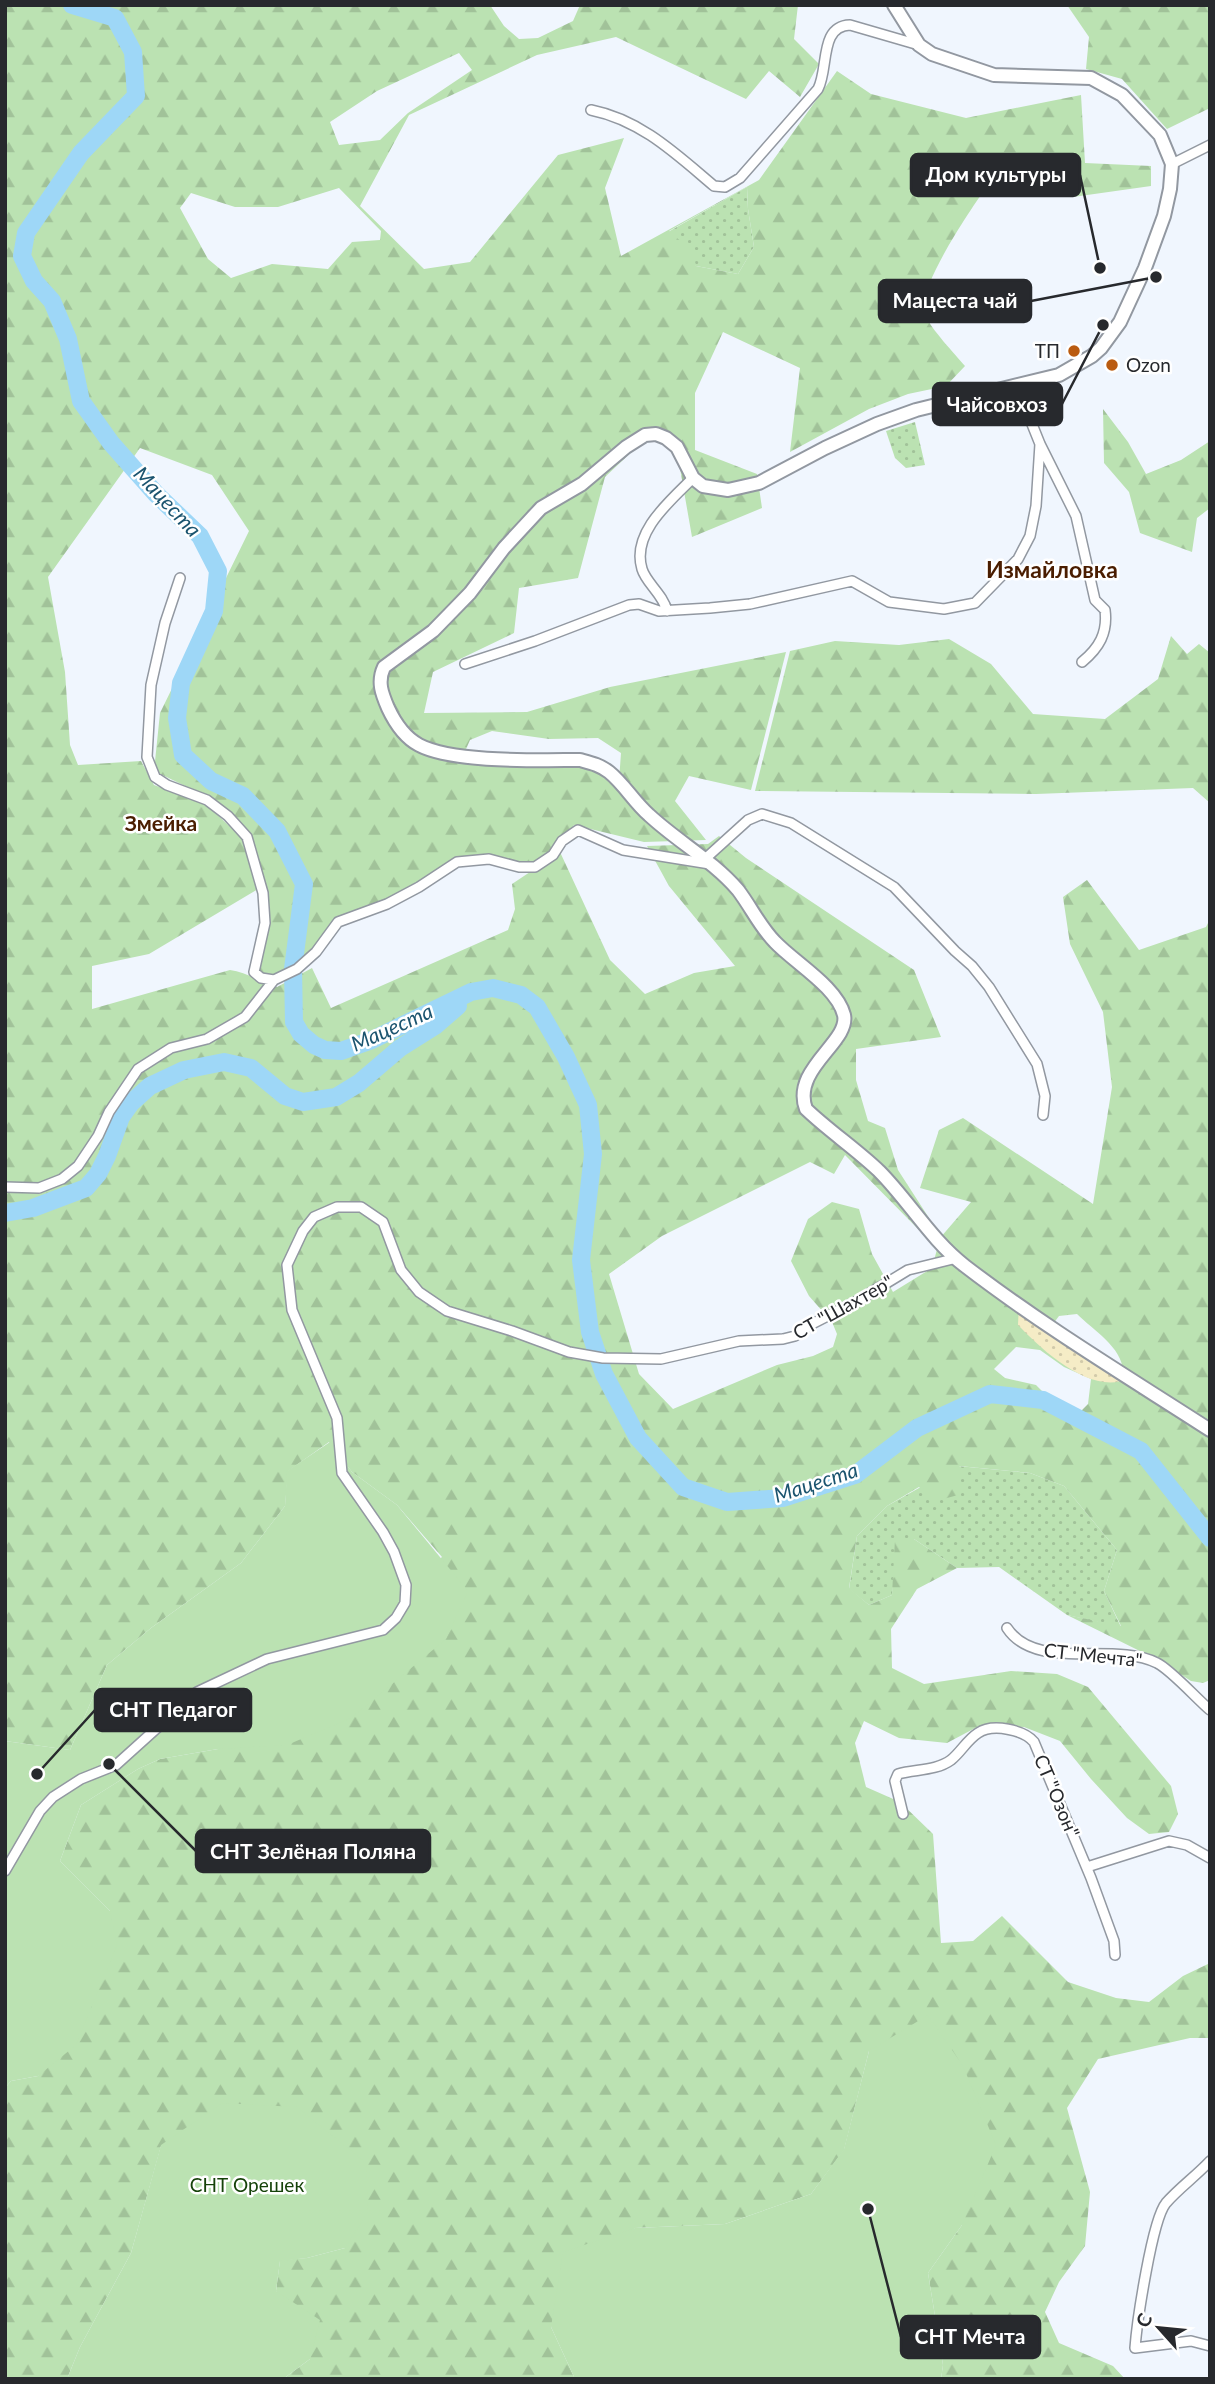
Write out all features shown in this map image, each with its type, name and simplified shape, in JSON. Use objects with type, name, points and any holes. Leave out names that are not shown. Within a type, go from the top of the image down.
[{"type":"street","points":[[894,5],[919,45]]},
{"type":"street","points":[[591,110],[602,112],[656,137],[713,186],[725,187],[740,178],[818,89],[824,75],[829,38],[834,29],[850,25],[919,45],[932,54],[994,75],[1091,78],[1122,95],[1160,135],[1172,164],[1170,189],[1161,226],[1121,321],[1092,356],[1059,375],[916,410],[877,424],[759,483],[727,490],[703,486],[693,478],[677,447],[656,434],[645,435],[626,447],[582,484],[541,508],[504,548],[470,593],[433,631],[384,667],[380,684],[383,697],[402,732],[419,745],[463,756],[580,760],[597,764],[610,773],[650,817],[709,861],[740,893],[773,941],[830,992],[844,1015],[842,1028],[803,1088],[802,1099],[806,1109],[880,1172],[938,1241],[963,1264],[1086,1350],[1210,1430]]},
{"type":"street","points":[[1172,164],[1210,145]]},
{"type":"street","points":[[1017,387],[1040,444],[1076,516],[1095,600],[1105,610],[1103,637],[1097,649],[1082,662]]},
{"type":"street","points":[[464,664],[536,641],[629,605],[639,604],[667,611],[750,604],[852,581],[889,602],[944,609],[975,603],[1018,559],[1030,536],[1036,506],[1040,444]]},
{"type":"street","points":[[667,611],[658,591],[642,570],[641,550],[654,520],[693,478]]},
{"type":"street","points":[[180,578],[165,623],[151,685],[147,757],[156,777],[167,785],[207,800],[228,816],[247,837],[263,893],[265,923],[254,972],[261,978],[274,981]]},
{"type":"street","points":[[709,861],[748,820],[762,814],[791,824],[894,887],[954,951],[972,966],[989,987],[1037,1064],[1044,1088],[1043,1115]]},
{"type":"street","points":[[5,1188],[39,1188],[62,1179],[78,1166],[138,1069],[171,1048],[207,1039],[231,1027],[256,1005],[274,981],[297,969],[316,952],[338,922],[387,904],[457,862],[489,859],[519,867],[535,867],[553,855],[562,841],[578,830],[623,850],[709,861]]},
{"type":"street","name":"СТ \"Шахтер\"","points":[[5,1871],[40,1811],[53,1797],[81,1779],[116,1765],[197,1692],[267,1659],[383,1630],[396,1618],[405,1602],[407,1585],[394,1552],[342,1474],[337,1418],[292,1310],[287,1265],[303,1231],[314,1217],[337,1207],[360,1207],[383,1223],[401,1270],[419,1292],[447,1311],[569,1352],[603,1358],[661,1359],[739,1341],[795,1336],[908,1270],[957,1258]]},
{"type":"street","name":"СТ \"Мечта\"","points":[[1007,1628],[1017,1639],[1052,1653],[1104,1652],[1157,1663],[1210,1710]]},
{"type":"street","name":"СТ \"Озон\"","points":[[903,1814],[895,1781],[898,1774],[935,1768],[951,1760],[966,1742],[981,1731],[1019,1731],[1029,1736],[1034,1742],[1087,1867],[1114,1941],[1115,1955]]},
{"type":"street","points":[[1087,1867],[1169,1841],[1187,1845],[1210,1857]]},
{"type":"street","points":[[1210,2161],[1164,2205],[1157,2222],[1135,2348],[1191,2342],[1210,2346]]},
{"type":"green space","points":[[5,5],[490,5],[504,26],[519,39],[538,38],[573,21],[580,5],[798,5],[794,39],[819,64],[800,97],[769,71],[746,99],[616,37],[537,55],[409,115],[360,206],[424,269],[470,262],[558,155],[624,138],[605,188],[621,256],[759,180],[837,71],[871,94],[966,118],[1081,95],[1085,163],[1151,166],[1151,186],[1073,197],[987,186],[946,250],[924,303],[928,321],[965,366],[946,386],[908,394],[869,409],[790,452],[800,368],[723,332],[695,393],[695,450],[757,474],[762,508],[692,537],[678,457],[656,437],[640,444],[605,477],[578,578],[519,588],[514,633],[433,672],[424,713],[527,712],[610,687],[786,652],[751,790],[689,776],[675,801],[706,840],[644,842],[574,825],[559,846],[536,863],[463,861],[415,893],[327,932],[298,964],[272,976],[258,972],[267,923],[266,885],[251,836],[206,796],[154,771],[160,713],[249,531],[212,475],[140,448],[48,577],[65,672],[70,745],[78,765],[141,761],[154,785],[206,804],[243,839],[258,889],[149,954],[92,966],[92,1009],[230,970],[277,987],[312,968],[331,1008],[508,930],[515,909],[512,884],[560,852],[610,960],[645,994],[694,973],[735,966],[669,886],[647,846],[708,844],[719,836],[746,858],[914,970],[941,1037],[856,1049],[856,1080],[868,1121],[885,1128],[898,1170],[929,1218],[919,1230],[845,1155],[834,1174],[810,1162],[662,1236],[609,1274],[639,1374],[673,1409],[777,1365],[813,1356],[833,1347],[837,1334],[832,1322],[809,1296],[791,1261],[808,1219],[832,1202],[859,1209],[872,1254],[893,1292],[932,1268],[940,1238],[971,1202],[920,1188],[939,1130],[963,1118],[1093,1204],[1112,1087],[1103,1012],[1070,944],[1063,897],[1087,880],[1139,950],[1206,927],[1210,919],[1210,1680],[1203,1683],[1191,1681],[1158,1660],[1067,1615],[1121,1626],[1104,1591],[1117,1550],[1064,1486],[1030,1473],[959,1466],[958,1495],[936,1501],[919,1487],[887,1506],[857,1536],[849,1588],[869,1605],[892,1595],[895,1539],[914,1539],[957,1568],[917,1589],[891,1629],[892,1668],[924,1684],[1011,1671],[1057,1674],[1088,1687],[1171,1786],[1178,1814],[1169,1832],[1149,1834],[1127,1818],[1060,1741],[1024,1727],[979,1726],[947,1743],[899,1738],[864,1721],[855,1743],[866,1787],[900,1802],[933,1834],[941,1943],[973,1941],[1002,1916],[1068,1982],[1116,1998],[1149,2002],[1183,1976],[1210,1963],[1210,2038],[1190,2038],[1098,2059],[1067,2108],[1090,2192],[1085,2246],[1059,2282],[1045,2312],[1059,2343],[1113,2366],[1125,2379],[941,2379],[943,2365],[928,2273],[962,2225],[869,2051],[844,2150],[811,2194],[725,2224],[635,2228],[551,2327],[575,2379],[283,2379],[310,2359],[276,2291],[280,2260],[307,2258],[345,2248],[161,2146],[131,2253],[80,2347],[67,2379],[5,2379],[5,2088],[11,2081],[38,2076],[110,1911],[60,1861],[81,1805],[138,1769],[160,1759],[218,1749],[442,1557],[397,1505],[352,1472],[329,1442],[288,1471],[285,1506],[241,1563],[151,1628],[107,1665],[70,1750],[5,1741]],"holes":[[[459,53],[472,70],[408,113],[380,140],[339,145],[330,122],[377,91]],[[747,187],[754,247],[738,274],[696,266],[693,252],[669,231]],[[339,188],[381,231],[380,240],[352,242],[328,269],[272,264],[231,278],[208,259],[180,208],[191,193],[235,207],[278,207]],[[492,731],[549,739],[598,738],[621,753],[619,781],[580,760],[463,756],[470,740]],[[1077,1314],[1118,1354],[1123,1371],[1053,1324],[1059,1316]],[[1016,1347],[1040,1350],[1064,1367],[1091,1379],[1088,1404],[1079,1413],[1046,1395],[1036,1385],[1005,1378],[994,1369]]]},
{"type":"green space","points":[[1067,5],[1210,5],[1210,108],[1167,129],[1122,79],[1086,69],[1089,37]]},
{"type":"green space","points":[[747,187],[754,247],[738,274],[696,266],[668,232]]},
{"type":"green space","points":[[1103,409],[1128,442],[1146,474],[1181,460],[1210,441],[1210,508],[1197,518],[1192,552],[1140,533],[1129,492],[1104,463]]},
{"type":"green space","points":[[915,422],[925,465],[906,468],[895,458],[886,431]]},
{"type":"green space","points":[[1171,636],[1187,654],[1199,644],[1210,653],[1210,803],[1193,788],[1036,794],[755,791],[790,651],[835,641],[899,645],[949,639],[991,664],[1033,714],[1105,719],[1158,679]]},
{"type":"green space","points":[[330,1442],[352,1472],[397,1505],[468,1591],[446,1639],[351,1718],[287,1745],[218,1749],[160,1759],[138,1769],[81,1805],[60,1861],[110,1911],[117,1945],[76,2045],[38,2076],[11,2081],[5,2088],[5,1741],[70,1750],[107,1665],[151,1628],[241,1563],[285,1506],[287,1471]]},
{"type":"green space","points":[[958,1466],[1030,1473],[1064,1486],[1117,1550],[1104,1591],[1121,1627],[1067,1615],[999,1567],[957,1568],[914,1539],[895,1570],[892,1595],[869,1605],[849,1589],[857,1536],[887,1506]]},
{"type":"green space","points":[[928,2015],[963,2066],[996,2145],[962,2225],[928,2273],[943,2365],[941,2379],[575,2379],[551,2327],[563,2252],[635,2228],[725,2224],[811,2194],[844,2149],[869,2051]]},
{"type":"green space","name":"СНТ Орешек","points":[[222,2103],[297,2107],[366,2163],[368,2212],[345,2248],[307,2258],[280,2261],[276,2291],[320,2320],[310,2359],[283,2379],[67,2379],[80,2347],[131,2253],[161,2145]]},
{"type":"sand","points":[[1019,1303],[1129,1378],[1115,1382],[1099,1381],[1084,1376],[1054,1358],[1018,1325]]},
{"type":"waterway","name":"Мацеста","points":[[72,5],[115,18],[133,52],[136,96],[81,153],[26,233],[22,256],[34,281],[52,301],[68,339],[81,401],[111,443],[156,494],[200,536],[218,571],[214,611],[181,683],[177,718],[183,755],[211,781],[243,796],[277,831],[304,884],[293,969],[294,1022],[301,1034],[325,1050],[341,1051],[372,1040],[471,992],[493,988],[521,995],[537,1007],[566,1057],[588,1105],[593,1154],[581,1260],[590,1332],[604,1374],[638,1438],[683,1487],[727,1502],[783,1498],[855,1475],[917,1428],[990,1394],[1043,1400],[1141,1451],[1210,1538]]},
{"type":"waterway","points":[[5,1213],[33,1208],[86,1188],[98,1174],[121,1117],[131,1103],[150,1086],[184,1070],[224,1062],[251,1068],[285,1096],[303,1102],[336,1097],[359,1083],[400,1048],[435,1026],[458,1006]]},
{"type":"place","name":"Дом культуры","points":[[1100,268]]},
{"type":"place","name":"Мацеста чай","points":[[1156,277]]},
{"type":"place","name":"Чайсовхоз","points":[[1103,325]]},
{"type":"place","name":"ТП","points":[[1074,351]]},
{"type":"place","name":"Ozon","points":[[1112,365]]},
{"type":"place","name":"СНТ Зелёная Поляна","points":[[109,1764]]},
{"type":"place","name":"СНТ Педагог","points":[[37,1774]]},
{"type":"place","name":"СНТ Мечта","points":[[868,2209]]},
{"type":"district","name":"Измайловка","points":[[1052,570]]},
{"type":"district","name":"Змейка","points":[[161,824]]}]
